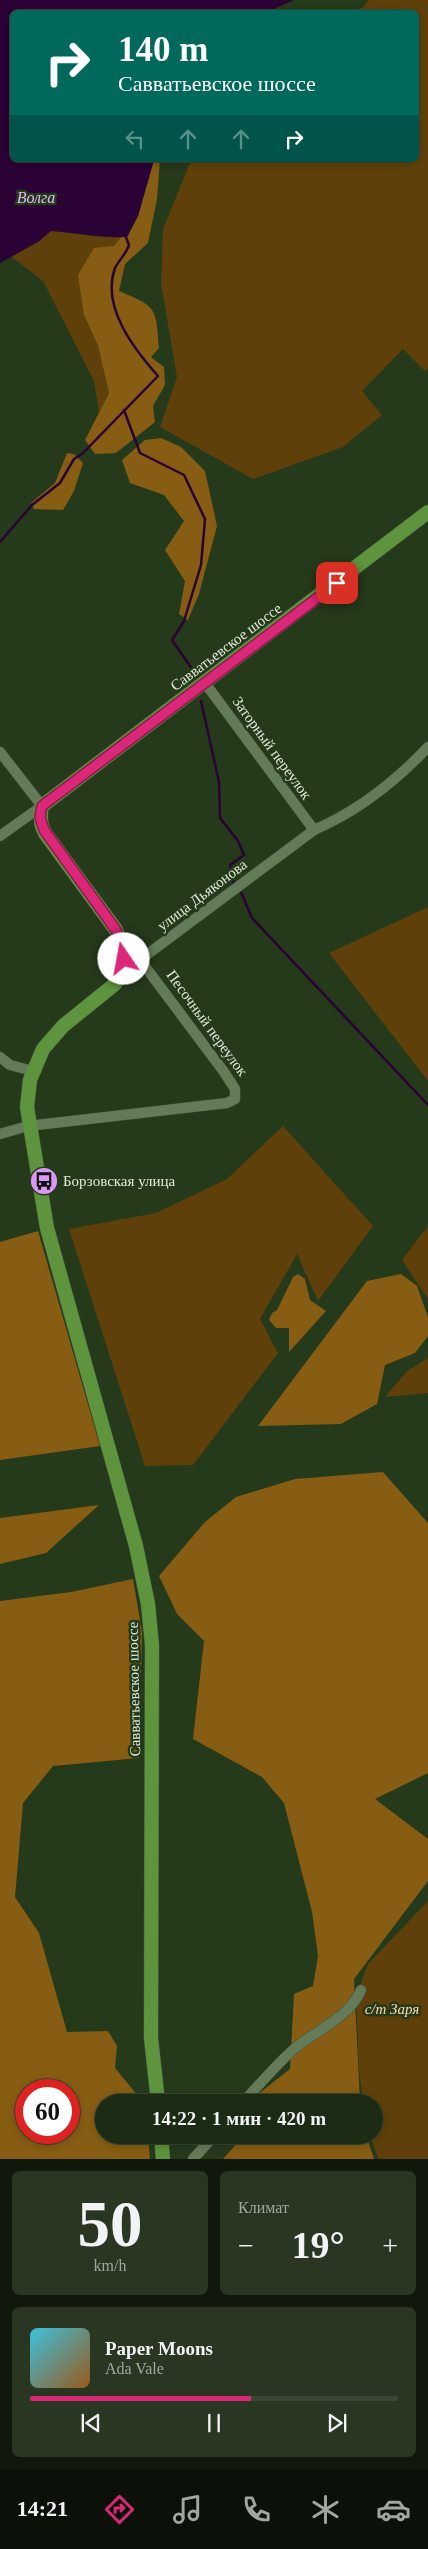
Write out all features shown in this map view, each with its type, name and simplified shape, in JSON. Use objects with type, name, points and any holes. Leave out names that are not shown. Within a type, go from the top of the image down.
[{"type":"main road","name":"Савватьевское шоссе","points":[[42,806],[428,512]]},
{"type":"main road","points":[[42,806],[41,820],[45,832],[121,939],[124,954],[121,974]]},
{"type":"main road","name":"улица Дьяконова","points":[[28,1126],[27,1098],[33,1071],[43,1049],[54,1035],[113,987],[121,974]]},
{"type":"main road","name":"Савватьевское шоссе","points":[[28,1126],[47,1228],[126,1509],[149,1609],[152,1645],[151,2038],[157,2094]]},
{"type":"main road","points":[[161,2144],[162,2159]]},
{"type":"street","name":"Заторный переулок","points":[[205,683],[314,830]]},
{"type":"street","name":"улица Дьяконова","points":[[121,974],[141,961],[314,830],[344,817],[378,793],[400,776],[428,747]]},
{"type":"street","points":[[0,752],[42,806],[0,836]]},
{"type":"street","name":"Песочный переулок","points":[[28,1126],[226,1103],[232,1101],[235,1097],[232,1083],[141,961]]},
{"type":"street","points":[[0,1057],[10,1065],[33,1071]]},
{"type":"street","points":[[0,1134],[28,1126]]},
{"type":"street","points":[[250,2094],[272,2069],[295,2048],[312,2034],[338,2019],[360,1990]]},
{"type":"street","points":[[193,2159],[207,2144]]},
{"type":"green space","points":[[369,0],[428,0],[428,368],[425,371],[403,349],[362,391],[382,415],[343,447],[253,479],[160,427],[177,377],[161,283],[163,229],[190,162],[419,162],[419,10],[357,10],[363,7]]},
{"type":"green space","points":[[51,231],[121,237],[114,246],[84,315],[98,346],[109,393],[99,413],[94,381],[43,281],[12,257]]},
{"type":"green space","points":[[428,907],[428,1081],[329,953]]},
{"type":"green space","points":[[283,1126],[373,1226],[318,1301],[297,1254],[260,1319],[278,1353],[193,1465],[145,1466],[69,1229],[156,1213],[227,1179]]},
{"type":"green space","points":[[428,1226],[428,1299],[402,1260]]},
{"type":"green space","points":[[428,1358],[428,1393],[385,1397],[407,1371]]},
{"type":"green space","name":"с/т Заря","points":[[428,1901],[428,2159],[378,2159],[373,2144],[383,2144],[383,2094],[362,2094],[359,2071],[356,1995],[368,1964]]},
{"type":"shaded area","points":[[153,162],[160,162],[157,199],[148,243],[125,264],[119,291],[148,305],[155,316],[159,348],[151,357],[164,367],[165,385],[153,406],[155,422],[116,453],[95,454],[85,440],[109,393],[98,346],[84,315],[78,275],[94,248],[114,246],[121,237],[127,237],[138,216]]},
{"type":"shaded area","points":[[161,438],[181,447],[205,471],[217,526],[199,594],[188,620],[179,614],[185,581],[165,550],[184,521],[164,495],[130,483],[122,460],[145,440]]},
{"type":"shaded area","points":[[67,453],[74,454],[83,463],[74,491],[63,510],[34,509],[31,503],[55,483]]},
{"type":"shaded area","points":[[38,1231],[100,1446],[0,1460],[0,1242]]},
{"type":"shaded area","points":[[298,1274],[305,1279],[310,1300],[326,1311],[289,1352],[289,1328],[276,1328],[269,1320],[272,1313],[277,1310],[293,1277]]},
{"type":"shaded area","points":[[401,1274],[417,1286],[428,1317],[428,1336],[415,1353],[385,1365],[377,1404],[341,1424],[258,1426],[367,1281]]},
{"type":"shaded area","points":[[383,1472],[428,1523],[428,1773],[375,1799],[428,1839],[428,1881],[354,1979],[360,2094],[258,2094],[290,2069],[294,1994],[313,1986],[318,1956],[312,1912],[284,1803],[262,1777],[193,1739],[204,1641],[177,1614],[159,1576],[205,1522],[236,1497],[295,1479]]},
{"type":"shaded area","points":[[99,1505],[46,1553],[0,1564],[0,1518]]},
{"type":"shaded area","points":[[133,1579],[142,1632],[139,1758],[53,1766],[23,1803],[15,1897],[39,1933],[67,2032],[108,2031],[117,2046],[115,2068],[136,2094],[95,2094],[95,2144],[149,2144],[150,2159],[0,2159],[0,1601],[71,1592]]},
{"type":"shaded area","points":[[236,2144],[369,2144],[374,2159],[223,2159]]},
{"type":"water","name":"Волга","points":[[0,0],[294,0],[272,10],[10,10],[10,162],[153,162],[138,216],[127,237],[51,231],[38,242],[0,263]]},
{"type":"waterway","points":[[0,542],[32,505],[60,483],[74,459],[83,453],[158,376],[130,340],[122,326],[112,298],[115,268],[129,245],[125,235]]},
{"type":"waterway","points":[[124,410],[140,453],[184,475],[205,519],[201,565],[184,621],[172,640],[199,679]]},
{"type":"waterway","points":[[201,701],[219,782],[220,818],[238,841],[244,855],[230,865],[234,883]]},
{"type":"waterway","points":[[241,892],[252,918],[428,1105]]},
{"type":"place","name":"Борзовская улица","points":[[44,1181]]},
{"type":"route","points":[[124,959],[121,939],[116,930],[46,835],[40,817],[42,806],[337,583]]}]
